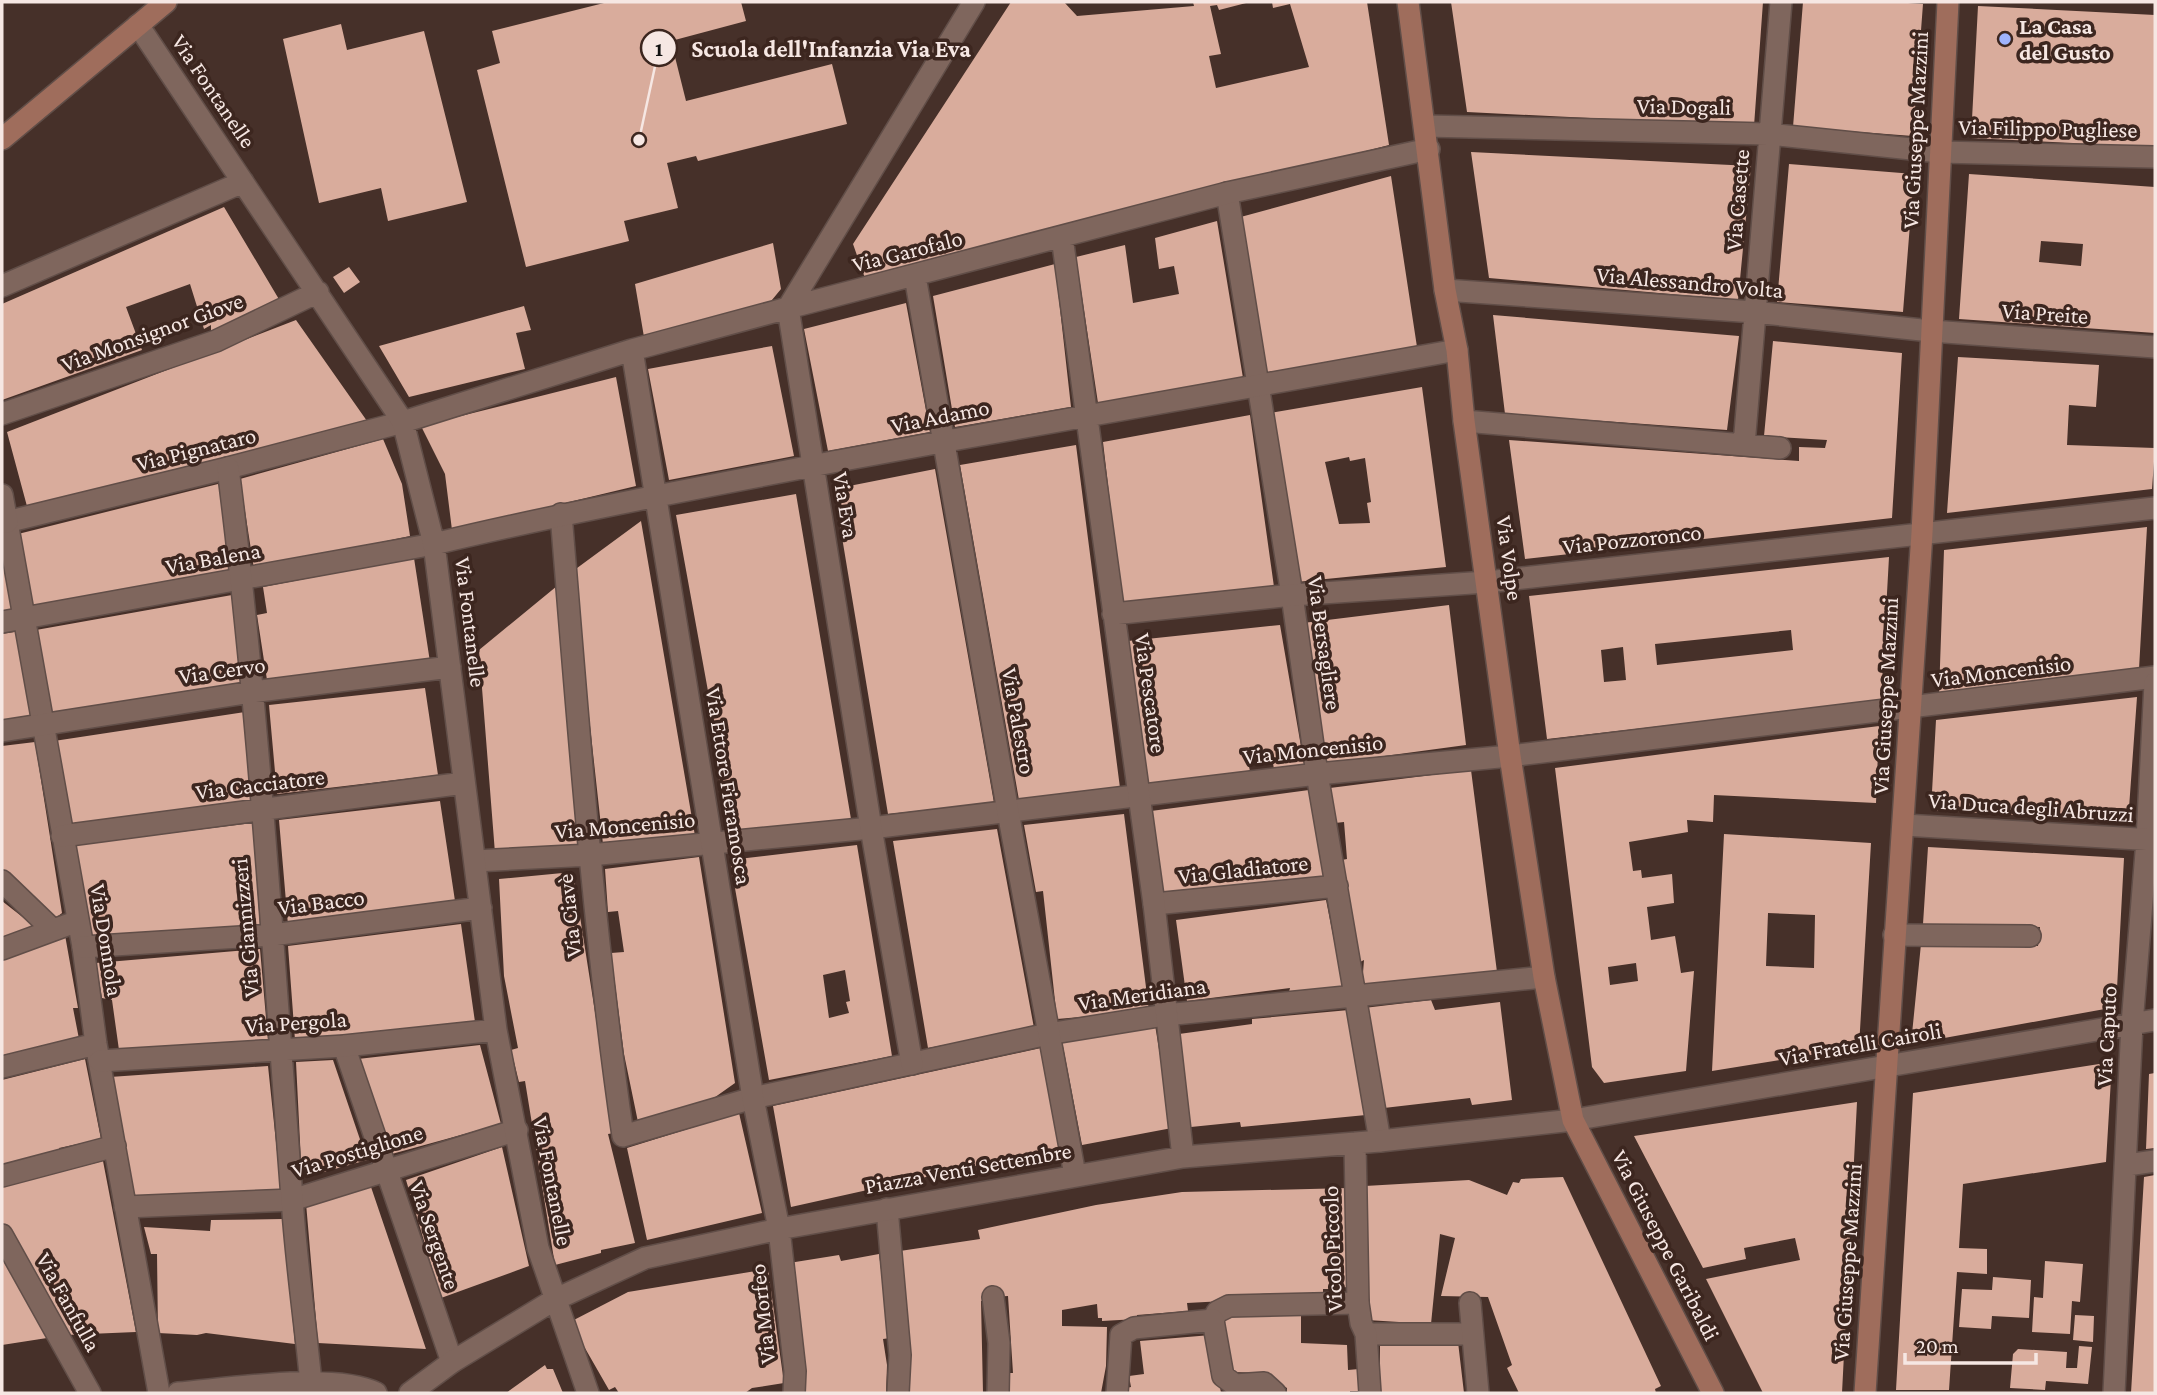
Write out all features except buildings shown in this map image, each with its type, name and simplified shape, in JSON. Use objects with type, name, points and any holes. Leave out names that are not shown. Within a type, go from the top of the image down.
[{"type":"main road","points":[[2,139],[166,2]]},
{"type":"main road","name":"Via Volpe","points":[[1408,2],[1510,756],[1544,977],[1573,1120]]},
{"type":"main road","name":"Via Giuseppe Mazzini","points":[[1865,1393],[1922,533],[1948,2]]},
{"type":"main road","name":"Via Giuseppe Garibaldi","points":[[1573,1120],[1713,1393]]},
{"type":"street","points":[[788,308],[974,2]]},
{"type":"street","name":"Via Casette","points":[[1744,445],[1781,2]]},
{"type":"street","name":"Via Fontanelle","points":[[138,25],[403,422],[434,544],[496,1030],[538,1248],[588,1393]]},
{"type":"street","name":"Via Dogali","points":[[1425,125],[1768,135],[1940,152]]},
{"type":"street","name":"Via Garofalo","points":[[403,422],[632,350],[788,308],[1227,193],[1429,149]]},
{"type":"street","name":"Via Filippo Pugliese","points":[[1940,152],[2155,157]]},
{"type":"street","points":[[2,286],[243,182]]},
{"type":"street","name":"Via Bersagliere","points":[[1227,193],[1292,595],[1317,774],[1380,1141]]},
{"type":"street","name":"Via Pescatore","points":[[1062,237],[1154,904],[1183,1157]]},
{"type":"street","name":"Via Palestro","points":[[915,276],[1008,812],[1075,1174]]},
{"type":"street","name":"Via Alessandro Volta","points":[[1445,290],[1754,312],[1931,331]]},
{"type":"street","name":"Via Monsignor Giove","points":[[2,414],[216,341],[318,292]]},
{"type":"street","name":"Via Eva","points":[[788,308],[871,828],[912,1063]]},
{"type":"street","name":"Via Preite","points":[[1931,331],[2155,347]]},
{"type":"street","name":"Via Ettore Fieramosca","points":[[632,350],[753,1098],[779,1230]]},
{"type":"street","name":"Via Adamo","points":[[434,544],[657,495],[1086,415],[1457,350]]},
{"type":"street","points":[[1464,421],[1780,448]]},
{"type":"street","name":"Via Pignataro","points":[[5,523],[403,422]]},
{"type":"street","name":"Via Giannizzeri","points":[[228,468],[242,580],[292,1200],[311,1383]]},
{"type":"street","name":"Via Donnola","points":[[2,495],[5,523],[44,723],[83,947],[98,1052],[159,1393]]},
{"type":"street","name":"Via Pozzoronco","points":[[1114,614],[1292,595],[1487,582],[2155,508]]},
{"type":"street","name":"Via Ciavè","points":[[561,514],[606,1022],[623,1136],[753,1098]]},
{"type":"street","name":"Via Balena","points":[[2,622],[434,544]]},
{"type":"street","name":"Via Cervo","points":[[2,731],[252,692],[450,667]]},
{"type":"street","name":"Via Moncenisio","points":[[475,862],[590,855],[871,828],[1317,774],[1510,756],[2155,677]]},
{"type":"street","name":"Via Caputo","points":[[2114,1393],[2132,1024],[2151,840],[2155,683]]},
{"type":"street","name":"Via Cacciatore","points":[[62,836],[464,783]]},
{"type":"street","name":"Via Duca degli Abruzzi","points":[[1904,825],[2151,840]]},
{"type":"street","points":[[2,881],[53,930]]},
{"type":"street","name":"Via Gladiatore","points":[[1154,904],[1337,886]]},
{"type":"street","name":"Via Bacco","points":[[83,947],[272,935],[481,908]]},
{"type":"street","points":[[2,948],[78,920]]},
{"type":"street","points":[[1894,935],[2030,936]]},
{"type":"street","name":"Via Meridiana","points":[[753,1098],[1048,1034],[1165,1015],[1544,977]]},
{"type":"street","name":"Via Fratelli Cairoli","points":[[1573,1120],[2155,1020]]},
{"type":"street","name":"Via Pergola","points":[[2,1067],[98,1052],[282,1050],[496,1030]]},
{"type":"street","name":"Via Sergente","points":[[344,1046],[452,1362]]},
{"type":"street","name":"Piazza Venti Settembre","points":[[410,1393],[452,1362],[554,1300],[645,1258],[887,1209],[1183,1157],[1380,1141],[1573,1120]]},
{"type":"street","name":"Via Postiglione","points":[[125,1207],[292,1200],[517,1130]]},
{"type":"street","name":"Vicolo Piccolo","points":[[1355,1143],[1358,1303],[1366,1334],[1370,1393]]},
{"type":"street","points":[[2,1176],[115,1146]]},
{"type":"street","points":[[2127,1165],[2155,1161]]},
{"type":"street","points":[[887,1209],[900,1355],[898,1393]]},
{"type":"street","name":"Via Morfeo","points":[[779,1230],[795,1371],[794,1393]]},
{"type":"street","name":"Via Fanfulla","points":[[2,1236],[90,1393]]},
{"type":"street","points":[[993,1297],[999,1343],[998,1393]]},
{"type":"street","points":[[1275,1393],[1264,1383],[1235,1385],[1223,1376],[1213,1320],[1217,1312],[1229,1306],[1358,1303]]},
{"type":"street","points":[[1470,1303],[1478,1393]]},
{"type":"street","points":[[1117,1393],[1121,1335],[1134,1328],[1213,1320]]},
{"type":"street","points":[[1366,1334],[1472,1334]]},
{"type":"street","points":[[178,1393],[311,1383],[364,1387],[376,1393]]},
{"type":"place","name":"La Casa del Gusto","points":[[2005,39]]},
{"type":"place","name":"Scuola dell'Infanzia Via Eva","points":[[639,140]]}]
